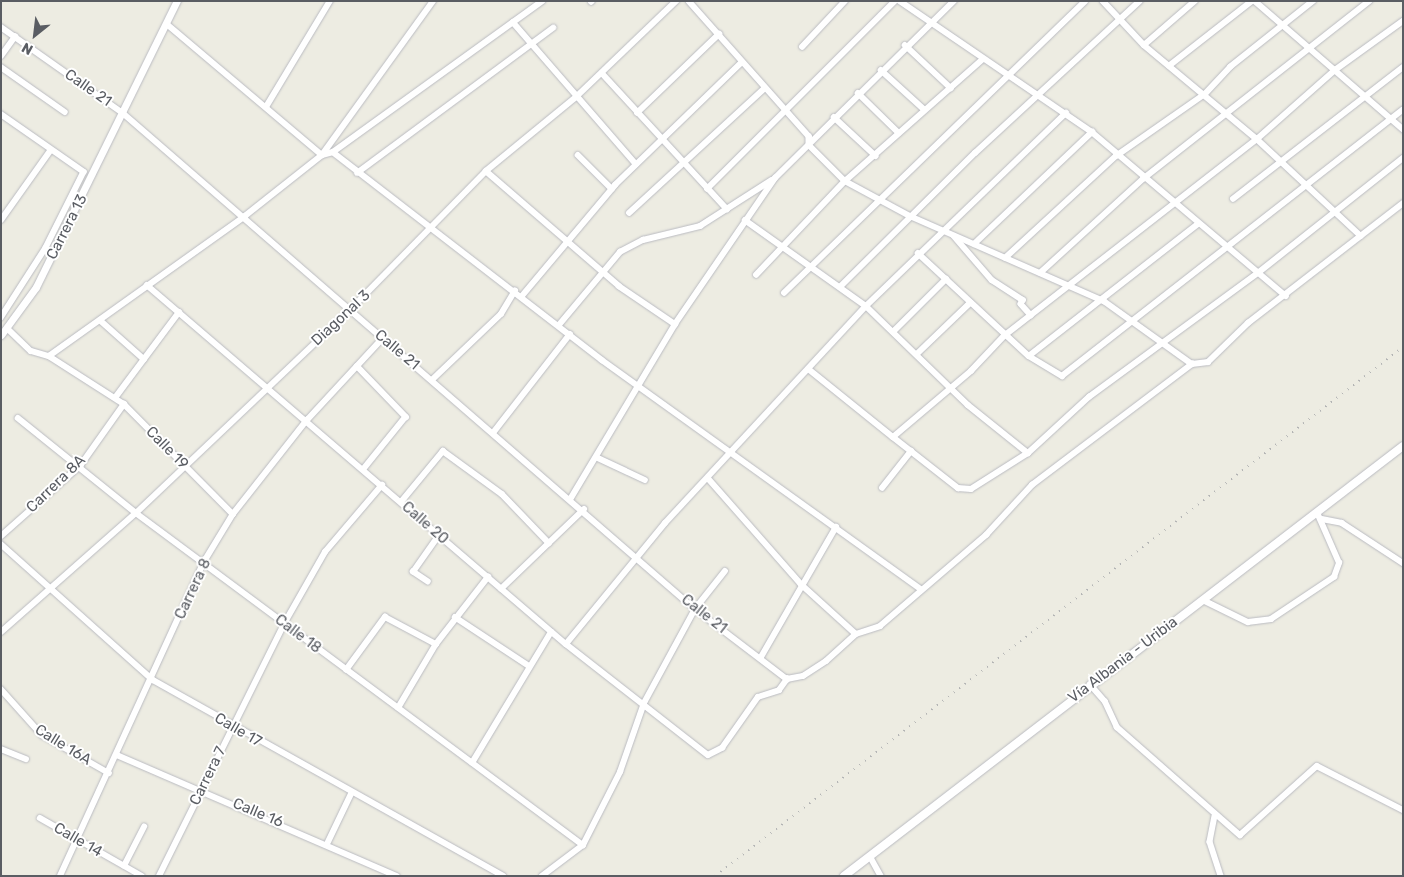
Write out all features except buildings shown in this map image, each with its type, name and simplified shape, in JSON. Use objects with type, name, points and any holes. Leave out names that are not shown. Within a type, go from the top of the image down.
[{"type":"main road","name":"Vía Albania - Uribia","points":[[844,876],[1090,684],[1319,516],[1403,446]]},
{"type":"street","name":"Carrera 13","points":[[1,336],[36,287],[177,1]]},
{"type":"street","points":[[266,107],[330,1]]},
{"type":"street","points":[[49,356],[246,216],[322,155],[432,1]]},
{"type":"street","points":[[322,155],[333,152],[542,1]]},
{"type":"street","name":"Diagonal 3","points":[[1,632],[136,513],[350,310],[433,230],[486,171],[576,97],[676,1]]},
{"type":"street","points":[[689,1],[719,34],[741,64],[809,136],[809,145],[845,181],[910,216],[1104,301],[1166,342],[1192,364]]},
{"type":"street","points":[[802,47],[845,1]]},
{"type":"street","points":[[707,189],[787,112],[895,1]]},
{"type":"street","points":[[900,1],[1037,97],[1066,113],[1092,132],[1116,156],[1286,296]]},
{"type":"street","points":[[571,498],[675,324],[775,178],[905,46],[954,1]]},
{"type":"street","points":[[784,293],[810,264],[878,198],[1008,77],[1085,1]]},
{"type":"street","points":[[1103,1],[1121,17],[1144,45],[1228,112],[1361,236]]},
{"type":"street","points":[[840,287],[910,216],[1140,1]]},
{"type":"street","points":[[1144,45],[1195,1]]},
{"type":"street","points":[[1169,66],[1253,1],[1403,129]]},
{"type":"street","points":[[1005,258],[1116,156],[1205,94],[1230,67],[1313,1]]},
{"type":"street","points":[[1040,273],[1143,178],[1308,47],[1370,1]]},
{"type":"street","points":[[893,437],[952,388],[1004,336],[1257,139],[1335,70],[1403,21]]},
{"type":"street","points":[[512,22],[636,164]]},
{"type":"street","points":[[167,24],[322,155]]},
{"type":"street","name":"Calle 21","points":[[1,27],[123,112],[246,216],[350,310],[584,509],[695,609],[762,657],[787,679]]},
{"type":"street","points":[[357,173],[553,28]]},
{"type":"street","points":[[637,113],[719,34]]},
{"type":"street","points":[[1,56],[15,37]]},
{"type":"street","points":[[905,46],[951,88]]},
{"type":"street","points":[[756,275],[845,181],[876,156],[983,59]]},
{"type":"street","points":[[522,296],[612,189],[661,139],[741,64]]},
{"type":"street","points":[[1,67],[65,112]]},
{"type":"street","points":[[1233,200],[1403,67]]},
{"type":"street","points":[[881,70],[925,110]]},
{"type":"street","points":[[602,73],[726,209]]},
{"type":"street","points":[[629,213],[764,89]]},
{"type":"street","points":[[858,93],[900,133]]},
{"type":"street","points":[[918,253],[1004,336],[1029,356],[1062,376],[1132,320],[1229,249],[1403,110]]},
{"type":"street","points":[[566,644],[708,478],[811,371],[866,306],[942,229],[1066,113]]},
{"type":"street","points":[[1,114],[50,151],[82,170],[46,248],[1,318]]},
{"type":"street","points":[[834,118],[876,156]]},
{"type":"street","points":[[974,244],[1092,132]]},
{"type":"street","points":[[1,220],[50,151]]},
{"type":"street","points":[[333,152],[357,173],[570,334],[734,451],[921,590]]},
{"type":"street","points":[[578,155],[612,189]]},
{"type":"street","points":[[811,371],[911,451],[964,490],[1028,453],[1089,397],[1258,273],[1403,158]]},
{"type":"street","points":[[486,171],[601,271],[675,324]]},
{"type":"street","points":[[559,325],[601,271],[634,244],[700,226],[775,178]]},
{"type":"street","points":[[787,679],[826,661],[856,634],[880,626],[986,535],[1032,485],[1192,364],[1208,362],[1248,323],[1286,296],[1403,203]]},
{"type":"street","points":[[745,220],[810,264],[866,306],[952,388],[1028,453]]},
{"type":"street","points":[[1029,356],[1104,301],[1198,224]]},
{"type":"street","points":[[952,235],[992,280],[1023,300],[1021,304],[1031,315]]},
{"type":"street","points":[[894,332],[946,279]]},
{"type":"street","name":"Calle 20","points":[[148,285],[364,469],[551,632],[708,755],[722,748],[758,698],[779,690],[787,679]]},
{"type":"street","points":[[432,380],[501,314],[515,291]]},
{"type":"street","points":[[917,354],[970,303]]},
{"type":"street","points":[[115,398],[179,312]]},
{"type":"street","points":[[100,320],[144,359]]},
{"type":"street","name":"Calle 19","points":[[7,328],[31,351],[49,356],[124,404],[233,514]]},
{"type":"street","points":[[493,433],[570,334]]},
{"type":"street","name":"Carrera 8","points":[[60,876],[153,680],[206,560],[233,514],[307,420],[383,338]]},
{"type":"street","points":[[357,366],[406,417],[364,469]]},
{"type":"street","name":"Carrera 8A","points":[[1,536],[80,466],[124,404]]},
{"type":"street","name":"Calle 18","points":[[18,418],[136,513],[206,560],[284,624],[583,845]]},
{"type":"street","points":[[401,502],[443,451],[502,494],[549,543]]},
{"type":"street","points":[[882,488],[911,451]]},
{"type":"street","points":[[596,457],[645,480]]},
{"type":"street","points":[[708,478],[801,584],[856,634]]},
{"type":"street","name":"Carrera 7","points":[[159,876],[284,624],[336,535],[382,485]]},
{"type":"street","points":[[501,589],[584,509]]},
{"type":"street","points":[[1319,516],[1342,522],[1403,563]]},
{"type":"street","points":[[1203,600],[1248,622],[1271,619],[1334,577],[1340,566],[1319,516]]},
{"type":"street","points":[[762,657],[801,584],[836,527]]},
{"type":"street","points":[[428,582],[413,572],[439,535]]},
{"type":"street","name":"Calle 17","points":[[1,544],[153,680],[351,794],[503,876]]},
{"type":"street","points":[[542,876],[583,845],[620,772],[644,704],[695,609],[724,571]]},
{"type":"street","points":[[398,708],[436,644],[455,617],[488,577]]},
{"type":"street","points":[[346,670],[385,617],[436,644]]},
{"type":"street","points":[[455,617],[529,666]]},
{"type":"street","points":[[472,763],[551,632]]},
{"type":"street","points":[[1090,684],[1105,701],[1117,727],[1215,816],[1240,835],[1318,766],[1403,810]]},
{"type":"street","name":"Calle 16A","points":[[1,689],[42,735],[109,773]]},
{"type":"street","points":[[1,749],[26,759]]},
{"type":"street","name":"Calle 16","points":[[117,755],[328,842],[397,876]]},
{"type":"street","points":[[328,842],[351,794]]},
{"type":"street","points":[[1215,816],[1210,842],[1221,876]]},
{"type":"street","name":"Calle 14","points":[[40,818],[142,876]]},
{"type":"street","points":[[124,866],[144,827]]},
{"type":"street","points":[[870,856],[881,876]]},
{"type":"railway","points":[[715,876],[1403,347]]}]
